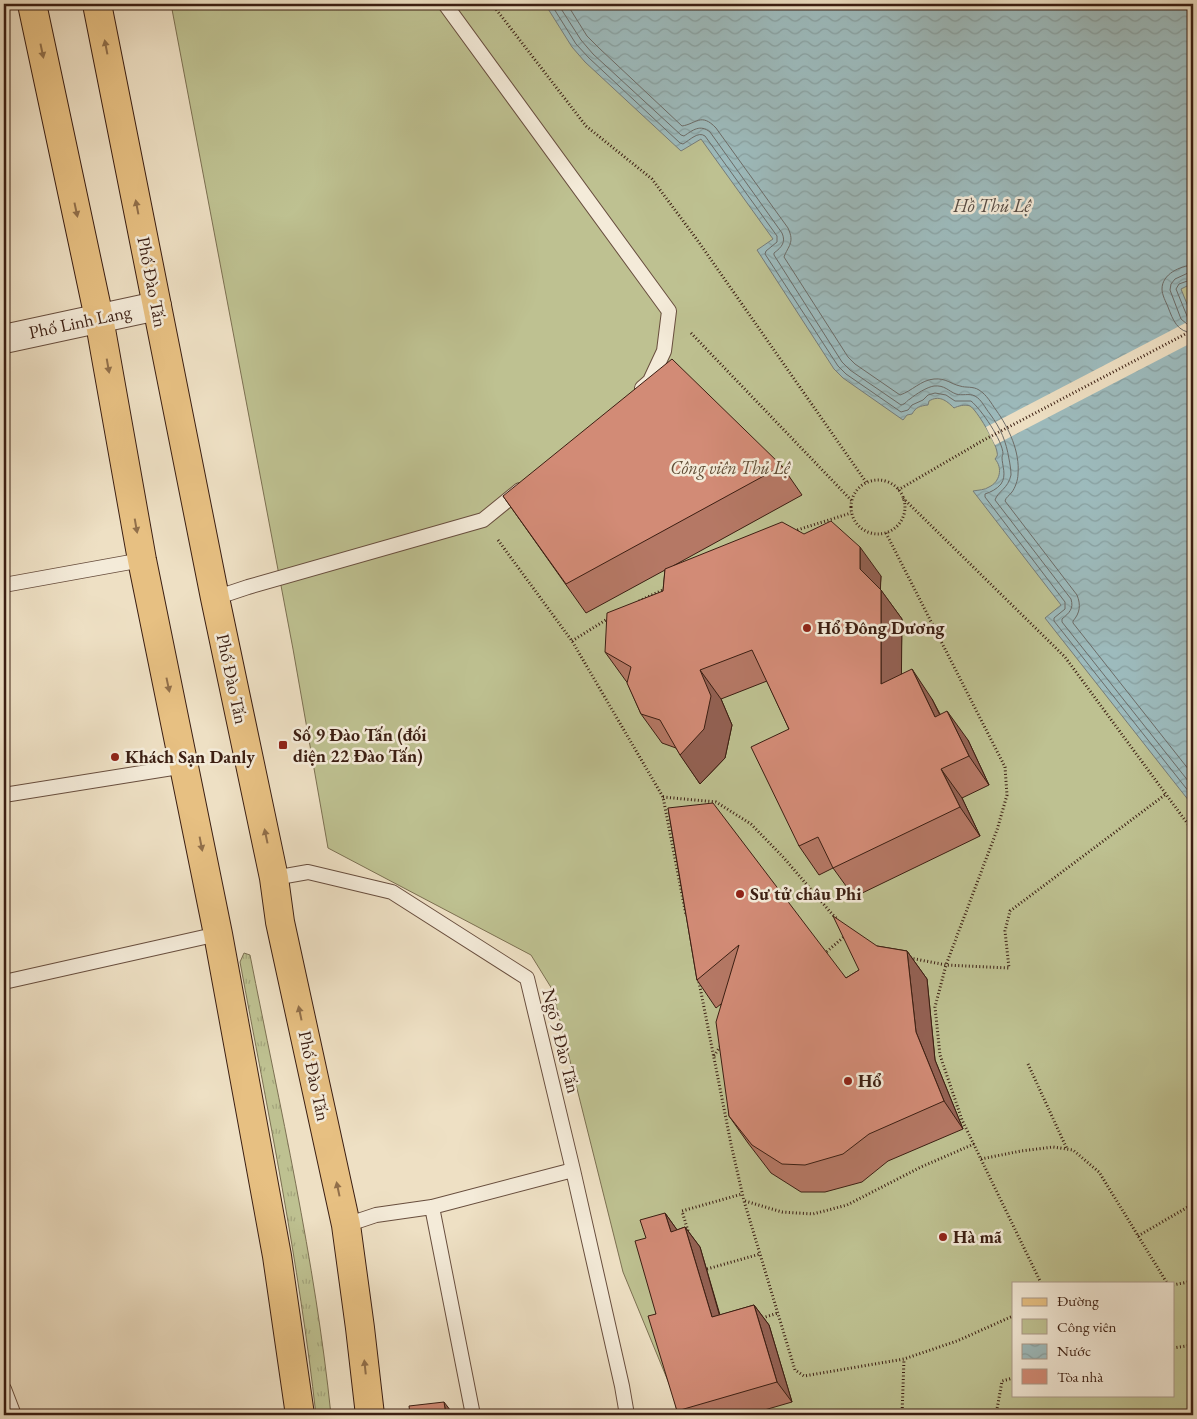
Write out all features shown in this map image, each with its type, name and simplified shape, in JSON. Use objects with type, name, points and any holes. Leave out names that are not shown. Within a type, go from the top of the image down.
[{"type":"main road","points":[[32,4],[99,318],[142,560],[218,934],[277,1256],[300,1415]]},
{"type":"main road","name":"Phố Đào Tấn","points":[[98,4],[215,598],[274,878],[280,922],[346,1225],[370,1415]]},
{"type":"street","name":"Phố Linh Lang","points":[[4,339],[157,306]]},
{"type":"lane","points":[[446,4],[669,311],[664,351],[650,381],[635,393]]},
{"type":"lane","points":[[215,598],[483,520],[529,482]]},
{"type":"lane","points":[[4,585],[142,560]]},
{"type":"lane","points":[[4,794],[185,766]]},
{"type":"lane","name":"Ngõ 9 Đào Tấn","points":[[274,878],[308,872],[392,892],[527,978],[573,1170],[628,1415]]},
{"type":"lane","points":[[4,982],[218,934]]},
{"type":"lane","points":[[346,1225],[376,1215],[432,1207],[573,1170]]},
{"type":"lane","points":[[432,1207],[473,1415]]},
{"type":"lane","points":[[4,1389],[14,1415]]},
{"type":"path","points":[[492,4],[586,126],[652,179],[698,241],[866,482]]},
{"type":"path","points":[[669,311],[852,501]]},
{"type":"path","points":[[898,490],[982,441],[1193,330]]},
{"type":"path","points":[[903,498],[905,507],[900,522],[886,533],[868,532],[860,528],[854,521],[851,513],[852,501],[860,486],[866,482],[882,480],[890,483],[898,490],[903,498],[1065,657],[1193,831]]},
{"type":"path","points":[[791,532],[851,513]]},
{"type":"path","points":[[483,520],[572,641],[663,797],[688,922]]},
{"type":"path","points":[[886,533],[1005,767],[1007,795],[997,830],[946,965],[935,1007],[940,1055],[962,1120],[1041,1282]]},
{"type":"path","points":[[638,602],[672,585]]},
{"type":"path","points":[[572,641],[612,616]]},
{"type":"path","points":[[906,957],[946,965],[1008,968],[1005,931],[1010,911],[1166,794]]},
{"type":"path","points":[[663,797],[716,802],[751,824],[784,858],[832,914],[845,925]]},
{"type":"path","points":[[821,957],[851,931]]},
{"type":"path","points":[[699,980],[742,1194],[795,1370],[804,1376],[904,1359],[957,1341],[1012,1316]]},
{"type":"path","points":[[714,1057],[724,1040]]},
{"type":"path","points":[[1028,1064],[1067,1149]]},
{"type":"path","points":[[744,1201],[782,1212],[813,1214],[847,1205],[921,1167],[974,1144]]},
{"type":"path","points":[[981,1159],[1053,1147],[1073,1150],[1099,1172],[1167,1282]]},
{"type":"path","points":[[688,1234],[682,1211],[742,1194]]},
{"type":"path","points":[[1138,1236],[1193,1204]]},
{"type":"path","points":[[707,1269],[760,1254]]},
{"type":"path","points":[[1174,1285],[1193,1282]]},
{"type":"path","points":[[751,1321],[778,1313]]},
{"type":"path","points":[[1174,1348],[1193,1345]]},
{"type":"path","points":[[902,1415],[904,1359]]},
{"type":"path","points":[[996,1415],[1002,1381],[1012,1378]]},
{"type":"green space","name":"Công viên Thủ Lệ","points":[[171,4],[1193,4],[1193,1415],[682,1415],[623,1272],[552,989],[531,955],[328,848],[293,649]]},
{"type":"green space","points":[[244,953],[250,955],[296,1184],[316,1299],[331,1415],[316,1415],[292,1244],[240,962]]},
{"type":"water","name":"Hồ Thủ Lệ","points":[[545,4],[1193,4],[1193,283],[1181,289],[1193,319],[1193,806],[1045,618],[1061,605],[973,491],[986,489],[993,485],[998,478],[1000,470],[995,459],[997,456],[996,448],[973,409],[966,405],[954,408],[945,401],[936,398],[929,401],[928,405],[917,408],[903,420],[843,378],[834,369],[757,250],[773,239],[701,139],[681,151],[585,62],[572,47]]},
{"type":"pier","points":[[1193,319],[1193,342],[995,445],[986,427]]},
{"type":"building","points":[[672,359],[782,466],[566,584],[503,496]]},
{"type":"building","points":[[831,521],[860,547],[860,569],[881,590],[881,684],[912,669],[935,717],[947,711],[969,756],[941,769],[960,807],[833,868],[818,837],[799,846],[751,747],[789,729],[752,650],[700,670],[711,696],[704,729],[680,755],[660,720],[641,714],[627,683],[631,667],[605,652],[607,613],[663,591],[665,569],[782,522],[804,534]]},
{"type":"building","points":[[713,803],[846,978],[859,970],[833,916],[877,946],[907,951],[916,1032],[944,1101],[869,1134],[843,1154],[805,1165],[782,1164],[752,1145],[729,1116],[716,1022],[739,945],[697,980],[668,808]]},
{"type":"building","points":[[665,1213],[671,1232],[685,1227],[712,1317],[754,1305],[777,1382],[677,1411],[648,1316],[656,1314],[635,1241],[646,1238],[640,1220]]},
{"type":"building","points":[[444,1402],[446,1415],[410,1415],[409,1406]]},
{"type":"place","name":"Hổ Đông Dương","points":[[807,628]]},
{"type":"place","name":"Số 9 Đào Tấn (đối diện 22 Đào Tấn)","points":[[283,745]]},
{"type":"place","name":"Khách Sạn Danly","points":[[115,757]]},
{"type":"place","name":"Sư tử châu Phi","points":[[740,894]]},
{"type":"place","name":"Hổ","points":[[848,1081]]},
{"type":"place","name":"Hà mã","points":[[943,1237]]}]
